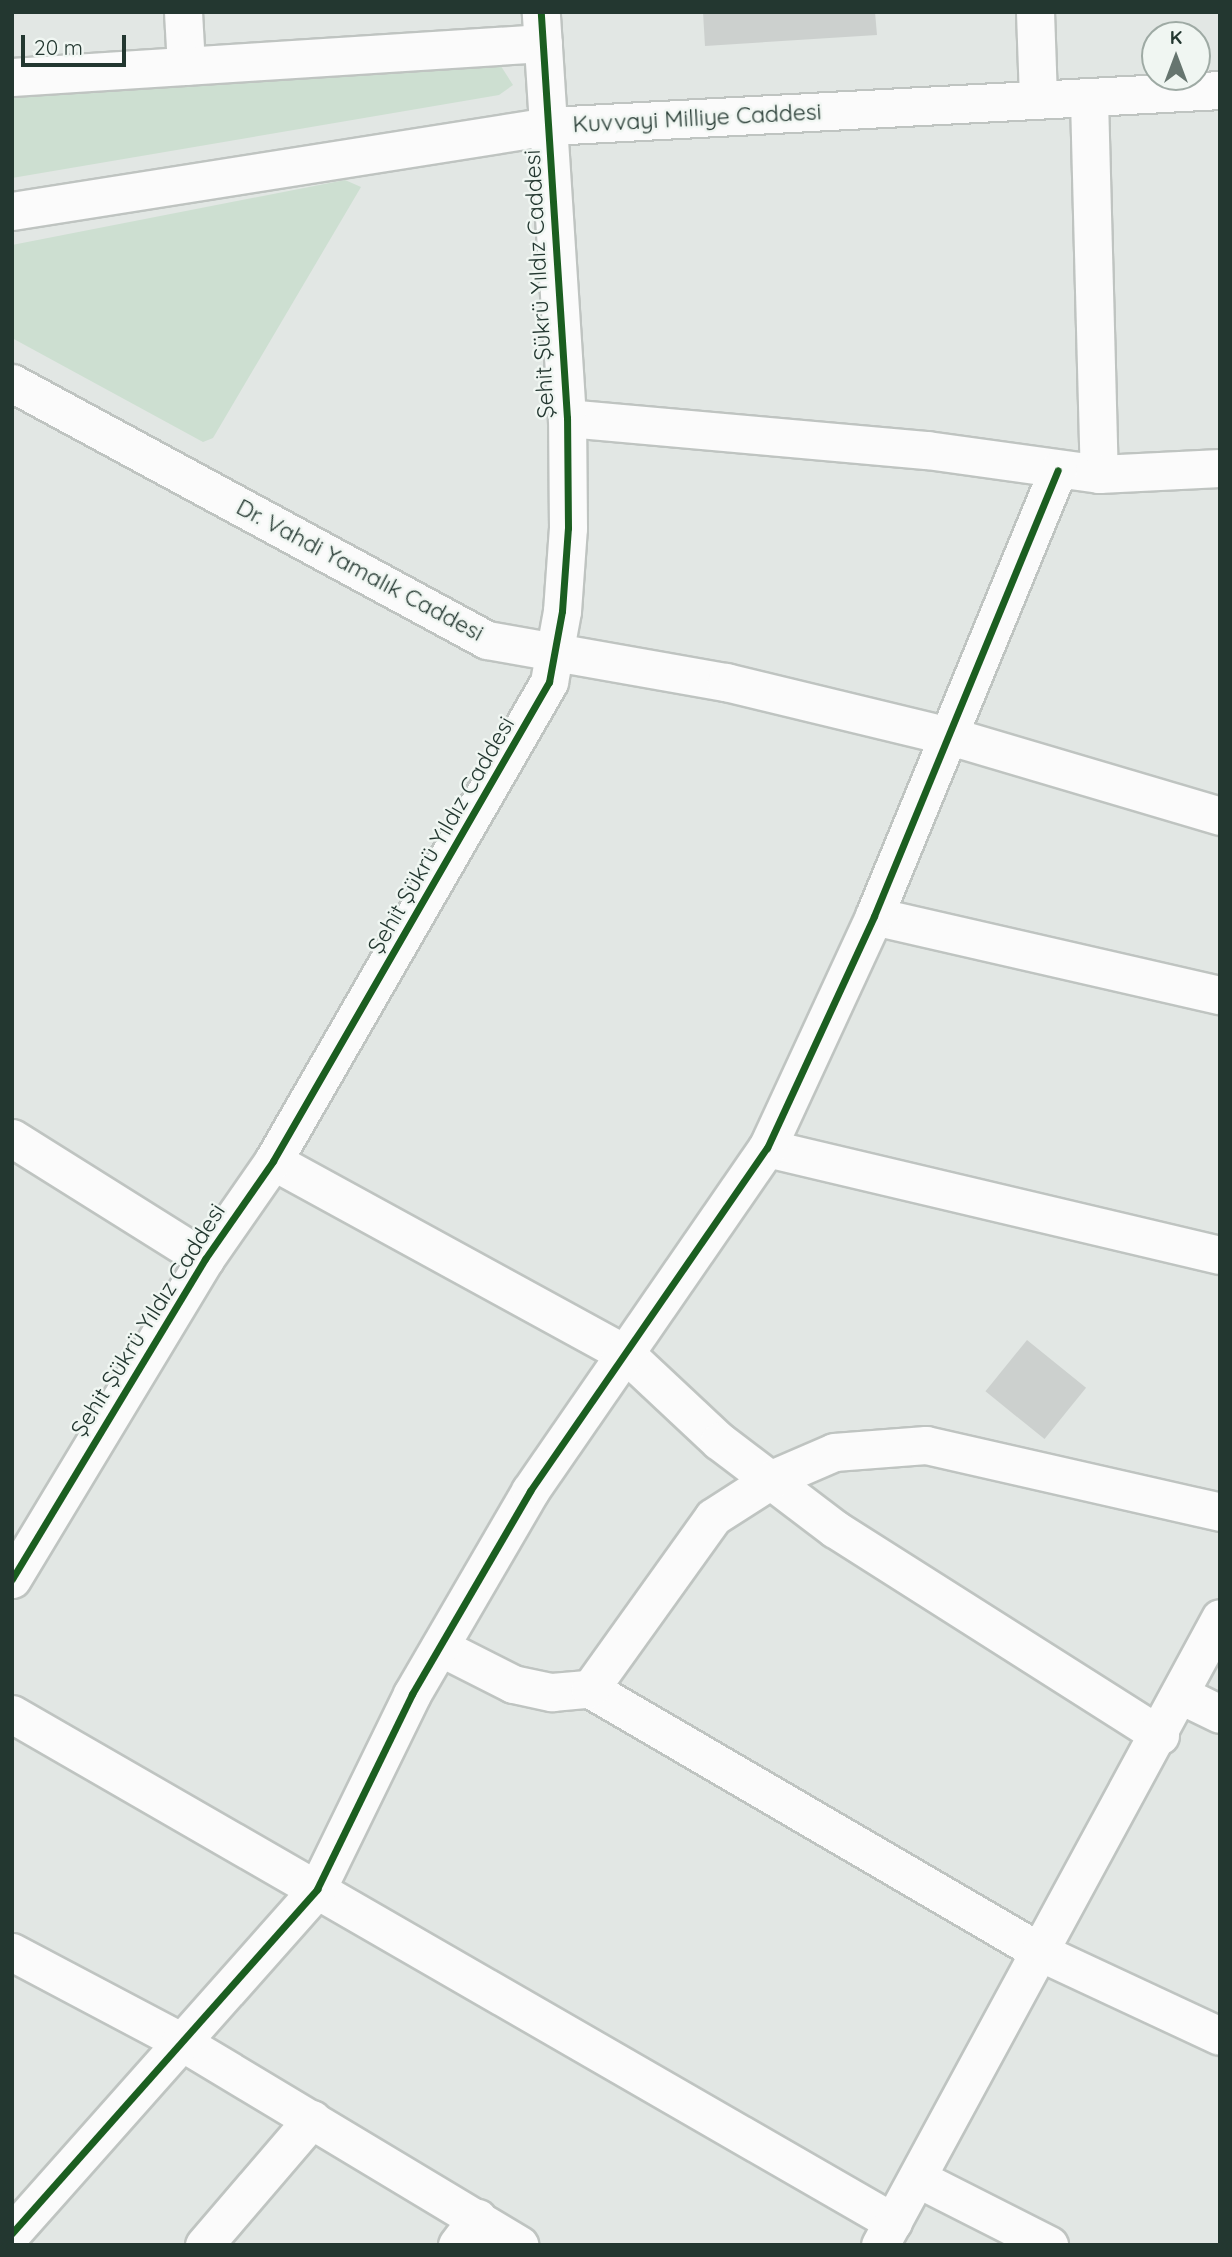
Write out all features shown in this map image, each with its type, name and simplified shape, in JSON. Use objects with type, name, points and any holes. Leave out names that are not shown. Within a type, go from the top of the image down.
[{"type":"street","points":[[183,12],[186,66]]},
{"type":"street","points":[[1035,12],[1038,99]]},
{"type":"street","points":[[12,77],[186,66],[542,27]]},
{"type":"street","name":"Şehit Şükrü Yıldız Caddesi","points":[[12,1579],[205,1259],[273,1161],[532,718],[556,655],[568,528],[567,418],[542,27]]},
{"type":"street","name":"Kuvvayi Milliye Caddesi","points":[[12,211],[549,127],[1220,90]]},
{"type":"street","points":[[1089,99],[1099,474]]},
{"type":"street","name":"Dr. Vahdi Yamalık Caddesi","points":[[12,383],[438,616],[487,640],[556,655],[726,682],[950,736],[1220,816]]},
{"type":"street","points":[[567,418],[927,450],[1099,474],[1220,468]]},
{"type":"street","points":[[12,2233],[317,1889],[440,1647],[530,1491],[627,1355],[767,1148],[874,916],[1058,470]]},
{"type":"street","points":[[874,916],[1220,995]]},
{"type":"street","points":[[12,1138],[205,1259]]},
{"type":"street","points":[[767,1148],[1220,1255]]},
{"type":"street","points":[[273,1161],[627,1355],[719,1441],[774,1478],[835,1529],[1160,1735]]},
{"type":"street","points":[[590,1689],[713,1517],[774,1478],[834,1452],[926,1445],[1220,1512]]},
{"type":"street","points":[[12,1714],[317,1889],[886,2233],[919,2179],[1042,1953],[1220,1618]]},
{"type":"street","points":[[440,1647],[513,1684],[552,1692],[590,1689],[1042,1953],[1220,2036]]},
{"type":"street","points":[[1181,1695],[1220,1714]]},
{"type":"street","points":[[12,1952],[180,2041],[312,2119],[467,2231],[519,2245]]},
{"type":"street","points":[[204,2245],[312,2119]]},
{"type":"street","points":[[919,2179],[1049,2245]]},
{"type":"green space","points":[[499,63],[513,85],[499,95],[12,178],[12,96]]},
{"type":"green space","points":[[345,180],[361,187],[213,438],[203,442],[12,338],[12,245]]},
{"type":"building","points":[[703,12],[875,12],[877,35],[705,46]]},
{"type":"building","points":[[1027,1340],[1086,1388],[1045,1439],[985,1391]]},
{"type":"cycle path","points":[[12,1579],[205,1259],[273,1161],[549,682],[562,611],[568,528],[567,418],[541,12]]},
{"type":"cycle path","points":[[12,2233],[317,1889],[412,1694],[530,1491],[767,1148],[874,916],[1058,470]]}]
